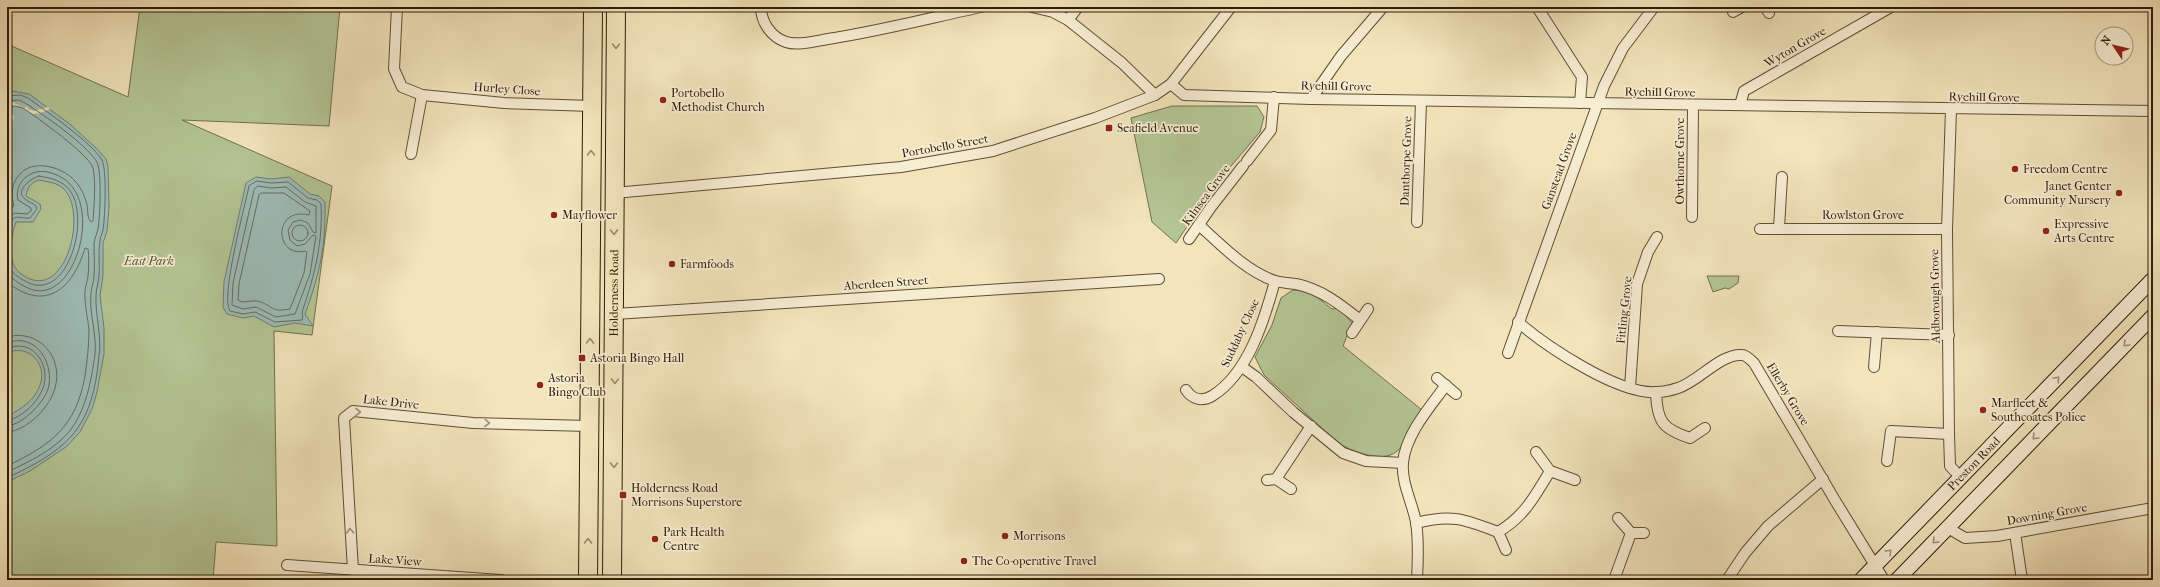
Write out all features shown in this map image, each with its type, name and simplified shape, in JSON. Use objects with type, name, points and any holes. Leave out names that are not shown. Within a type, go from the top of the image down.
[{"type":"highway","name":"Holderness Road","points":[[588,580],[593,7]]},
{"type":"highway","name":"Holderness Road","points":[[612,580],[616,7]]},
{"type":"street","name":"Hurley Close","points":[[396,7],[394,69],[402,87],[422,95],[504,104],[592,106]]},
{"type":"street","points":[[761,7],[762,19],[771,33],[786,42],[807,42],[869,32],[981,7]]},
{"type":"street","points":[[1032,7],[1053,12],[1068,20],[1122,63],[1155,95]]},
{"type":"street","points":[[1068,20],[1078,7]]},
{"type":"street","name":"Portobello Street","points":[[614,193],[901,167],[993,151],[1095,118],[1155,95],[1171,84],[1231,7]]},
{"type":"street","points":[[1311,99],[1341,56],[1384,7]]},
{"type":"street","points":[[1537,7],[1582,77],[1580,103]]},
{"type":"street","name":"Ganstead Grove","points":[[1508,354],[1518,322],[1597,103],[1613,65],[1645,17],[1654,7]]},
{"type":"street","name":"Wyton Grove","points":[[1740,105],[1744,91],[1888,8]]},
{"type":"street","name":"Ryehill Grove","points":[[1171,84],[1184,95],[1311,99],[1597,103],[1693,106],[1740,105],[1951,110],[2153,111]]},
{"type":"street","points":[[411,154],[422,95]]},
{"type":"street","name":"Kilnsea Grove","points":[[1189,239],[1270,130],[1274,97]]},
{"type":"street","name":"Danthorpe Grove","points":[[1417,222],[1421,100]]},
{"type":"street","name":"Owthorne Grove","points":[[1692,217],[1693,106]]},
{"type":"street","name":"Aldborough Grove","points":[[1951,110],[1947,228],[1949,335],[1948,434],[1950,466],[1961,478]]},
{"type":"street","points":[[1779,228],[1782,177]]},
{"type":"street","points":[[1199,225],[1238,259],[1276,281],[1297,284],[1317,290],[1360,320]]},
{"type":"street","name":"Rowlston Grove","points":[[1760,229],[1947,228]]},
{"type":"street","name":"Fitling Grove","points":[[1630,388],[1638,284],[1648,252],[1657,237]]},
{"type":"street","name":"Aberdeen Street","points":[[615,314],[1159,279]]},
{"type":"street","name":"Preston Road","points":[[1861,580],[2153,279]]},
{"type":"street","name":"Suddaby Close","points":[[1186,390],[1197,404],[1219,392],[1242,368],[1268,306],[1276,281]]},
{"type":"street","points":[[1352,333],[1368,309]]},
{"type":"street","name":"Preston Road","points":[[1897,580],[2153,316]]},
{"type":"street","name":"Ellerby Grove","points":[[1518,322],[1559,353],[1586,368],[1630,388],[1656,392],[1679,388],[1732,356],[1743,355],[1754,363],[1884,580]]},
{"type":"street","points":[[1838,331],[1949,335]]},
{"type":"street","points":[[1874,367],[1877,332]]},
{"type":"street","points":[[1242,368],[1256,377],[1343,453],[1366,461],[1403,463]]},
{"type":"street","points":[[1437,378],[1456,394]]},
{"type":"street","points":[[1417,580],[1419,552],[1416,523],[1404,480],[1403,463],[1418,422],[1446,385]]},
{"type":"street","points":[[1656,392],[1657,413],[1664,424],[1676,433],[1690,438],[1705,428]]},
{"type":"street","name":"Lake Drive","points":[[352,570],[344,418],[353,411],[473,423],[590,426]]},
{"type":"street","points":[[1290,489],[1271,479],[1312,426]]},
{"type":"street","points":[[1887,461],[1890,430],[1948,434]]},
{"type":"street","points":[[1536,452],[1550,471],[1576,480]]},
{"type":"street","points":[[1498,532],[1514,523],[1527,508],[1550,471]]},
{"type":"street","points":[[1727,580],[1745,553],[1768,526],[1823,479]]},
{"type":"street","name":"Downing Grove","points":[[1948,528],[1965,538],[1997,536],[2153,508]]},
{"type":"street","points":[[1416,523],[1439,517],[1465,519],[1498,532],[1506,550]]},
{"type":"street","points":[[1618,518],[1631,533]]},
{"type":"street","points":[[1631,533],[1644,532]]},
{"type":"street","points":[[2015,532],[2022,580]]},
{"type":"street","points":[[1614,580],[1631,533]]},
{"type":"street","name":"Lake View","points":[[287,565],[501,580]]},
{"type":"green space","name":"East Park","points":[[140,7],[340,7],[329,126],[182,120],[332,186],[312,335],[274,331],[277,546],[216,542],[213,580],[7,580],[7,44],[128,97]]},
{"type":"green space","points":[[1172,106],[1257,106],[1264,117],[1260,132],[1215,185],[1176,243],[1152,222],[1131,118]]},
{"type":"green space","points":[[1707,276],[1739,276],[1738,283],[1729,289],[1725,288],[1713,292]]},
{"type":"green space","points":[[1293,290],[1300,290],[1310,293],[1332,309],[1339,308],[1352,323],[1343,346],[1422,410],[1407,439],[1396,452],[1383,456],[1367,455],[1338,443],[1264,375],[1255,357],[1272,325],[1281,298]]},
{"type":"water","points":[[12,91],[29,94],[71,125],[106,159],[108,167],[109,208],[107,231],[103,243],[103,275],[100,296],[104,328],[104,354],[97,392],[92,409],[80,432],[66,447],[30,471],[7,482],[7,417],[31,400],[40,385],[42,377],[39,363],[29,353],[15,351],[7,353],[7,93]],"holes":[[[39,180],[55,184],[64,189],[71,201],[74,218],[73,236],[68,254],[60,268],[49,278],[36,280],[20,273],[16,268],[11,256],[11,242],[16,222],[33,222],[41,209],[40,204],[26,196],[31,184]]]},
{"type":"water","points":[[256,177],[271,179],[289,177],[310,194],[319,196],[325,202],[321,259],[315,285],[305,314],[313,326],[295,323],[274,327],[254,316],[243,318],[227,314],[223,307],[224,282],[246,183]]},
{"type":"pier","points":[[12,102],[25,108],[27,106],[28,109],[34,111],[48,107],[50,109],[33,114],[19,106],[8,105],[10,114],[14,116],[13,121],[9,121],[7,119],[7,103]]},
{"type":"place","name":"Portobello Methodist Church","points":[[663,100]]},
{"type":"place","name":"Seafield Avenue","points":[[1109,128]]},
{"type":"place","name":"Freedom Centre","points":[[2015,169]]},
{"type":"place","name":"Janet Genter Community Nursery","points":[[2119,193]]},
{"type":"place","name":"Mayflower","points":[[554,215]]},
{"type":"place","name":"Expressive Arts Centre","points":[[2046,231]]},
{"type":"place","name":"Farmfoods","points":[[672,264]]},
{"type":"place","name":"Astoria Bingo Hall","points":[[582,358]]},
{"type":"place","name":"Astoria Bingo Club","points":[[540,385]]},
{"type":"place","name":"Marfleet & Southcoates Police","points":[[1983,410]]},
{"type":"place","name":"Holderness Road Morrisons Superstore","points":[[623,495]]},
{"type":"place","name":"Morrisons","points":[[1005,536]]},
{"type":"place","name":"Park Health Centre","points":[[655,539]]},
{"type":"place","name":"The Co-operative Travel","points":[[964,561]]}]
